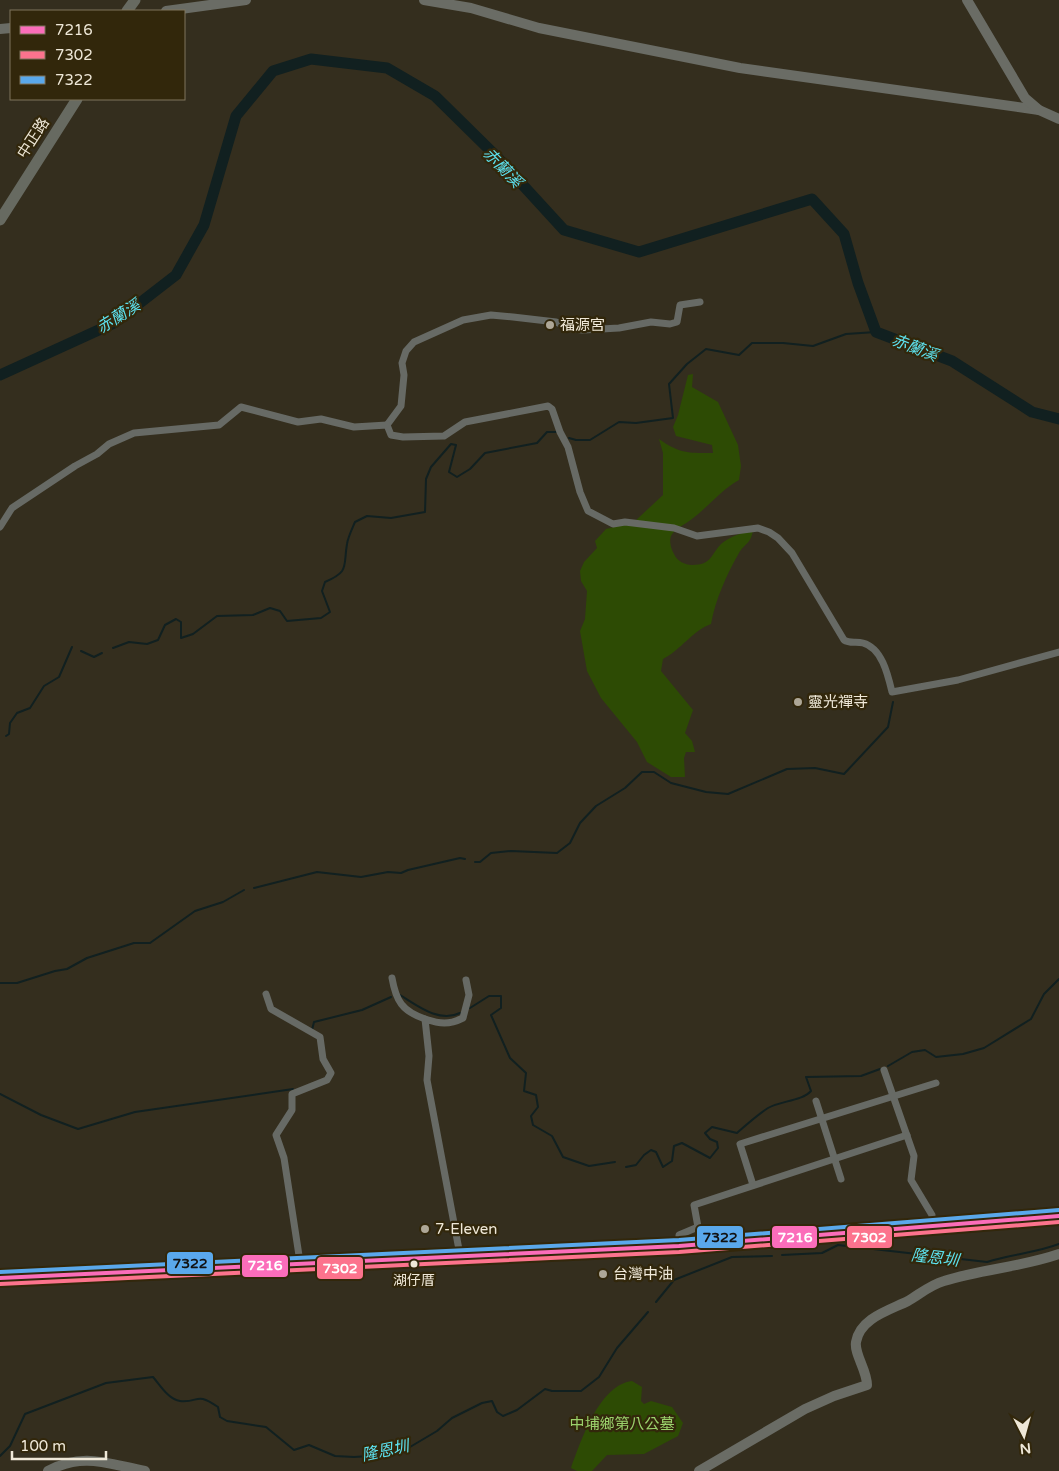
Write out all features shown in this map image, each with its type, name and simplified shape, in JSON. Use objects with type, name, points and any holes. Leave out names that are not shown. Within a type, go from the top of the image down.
[{"type":"main road","name":"中正路","points":[[0,208],[69,100]]},
{"type":"main road","name":"中正路","points":[[0,220],[76,100]]},
{"type":"main road","points":[[0,1278],[300,1262],[679,1246],[1059,1216]]},
{"type":"street","points":[[173,10],[246,0]]},
{"type":"street","points":[[424,0],[471,8],[539,28],[740,68],[1039,110],[1059,119]]},
{"type":"street","points":[[967,0],[1025,98],[1039,110]]},
{"type":"street","points":[[387,425],[401,406],[404,375],[402,363],[406,351],[414,342],[463,320],[491,315],[556,322],[583,330],[619,328],[651,322],[670,324],[677,322],[680,304],[700,302]]},
{"type":"street","points":[[387,425],[391,435],[403,438],[444,436],[464,422],[548,406],[552,409],[560,432],[568,447],[580,492],[588,511],[613,524],[625,522],[667,526],[685,530],[697,536],[758,528],[769,532],[778,538],[792,553],[844,640],[848,643],[864,643],[873,647],[887,671],[892,692],[958,680],[1059,652]]},
{"type":"street","points":[[0,528],[12,508],[35,491],[97,454],[108,444],[134,433],[166,429],[200,429],[219,425],[241,407],[298,422],[321,419],[354,427],[387,425]]},
{"type":"street","points":[[392,978],[394,994],[409,1013],[442,1024],[452,1024],[463,1018],[469,995],[466,980]]},
{"type":"street","points":[[266,994],[271,1009],[320,1037],[323,1058],[331,1073],[327,1080],[292,1094],[292,1110],[276,1135],[284,1158],[300,1262]]},
{"type":"street","points":[[425,1019],[428,1056],[427,1080],[460,1255]]},
{"type":"street","points":[[884,1070],[914,1156],[911,1180],[932,1215],[932,1226]]},
{"type":"street","points":[[753,1185],[740,1144],[936,1083]]},
{"type":"street","points":[[816,1101],[841,1179]]},
{"type":"street","points":[[679,1246],[679,1234],[698,1227],[694,1204],[907,1135]]},
{"type":"street","points":[[699,1471],[805,1409],[834,1396],[867,1385],[865,1369],[856,1348],[856,1341],[866,1324],[878,1314],[945,1280],[1033,1262],[1059,1254]]},
{"type":"street","points":[[48,1471],[63,1463],[80,1460],[145,1471]]},
{"type":"green space","points":[[693,374],[692,387],[718,402],[738,445],[741,466],[739,480],[673,533],[670,540],[672,550],[677,559],[682,562],[689,565],[699,565],[707,561],[724,541],[753,530],[751,538],[739,553],[726,578],[715,606],[711,624],[698,631],[663,659],[661,671],[693,710],[685,733],[692,741],[695,752],[686,752],[684,758],[685,777],[671,777],[647,762],[637,742],[601,698],[587,671],[580,631],[585,619],[587,591],[581,581],[580,571],[584,562],[597,548],[595,541],[606,529],[634,522],[663,495],[663,453],[659,439],[673,448],[685,452],[713,453],[712,445],[676,436],[673,427],[688,375]]},
{"type":"green space","name":"中埔鄉第八公墓","points":[[632,1381],[642,1387],[641,1401],[644,1404],[651,1401],[672,1407],[683,1423],[678,1436],[644,1454],[607,1455],[592,1471],[577,1471],[571,1468],[586,1430],[601,1403],[610,1392],[620,1385]]},
{"type":"waterway","name":"赤蘭溪","points":[[0,375],[114,323],[176,275],[204,225],[236,116],[273,71],[311,59],[387,68],[435,96],[498,158],[564,230],[639,252],[812,199],[844,234],[858,283],[876,332],[952,361],[1032,412],[1059,419]]},
{"type":"waterway","points":[[569,438],[590,440],[619,422],[636,423],[673,418],[669,384],[687,364],[706,349],[739,355],[752,343],[783,343],[813,346],[846,334],[876,332]]},
{"type":"waterway","points":[[113,648],[129,642],[147,644],[158,640],[165,625],[176,619],[181,622],[181,638],[193,634],[217,616],[253,615],[270,608],[280,611],[287,621],[321,618],[330,612],[322,591],[325,582],[338,575],[344,568],[348,541],[355,522],[367,516],[391,518],[425,512],[426,479],[431,467],[451,444],[456,445],[449,472],[457,477],[470,469],[485,453],[537,443],[547,432],[556,432]]},
{"type":"waterway","points":[[6,736],[9,734],[10,723],[17,713],[30,708],[44,686],[59,677],[72,647]]},
{"type":"waterway","points":[[81,651],[94,657],[102,653]]},
{"type":"waterway","points":[[475,862],[480,862],[491,853],[511,851],[557,853],[570,843],[580,823],[596,806],[625,788],[642,772],[654,772],[671,783],[706,792],[728,794],[787,769],[815,768],[844,774],[888,727],[893,702]]},
{"type":"waterway","points":[[254,888],[317,872],[361,877],[388,872],[401,873],[460,858],[465,859]]},
{"type":"waterway","points":[[0,983],[17,983],[67,969],[87,958],[134,943],[150,943],[195,911],[223,902],[244,890]]},
{"type":"waterway","points":[[888,1066],[912,1052],[925,1050],[936,1057],[963,1054],[984,1048],[1031,1019],[1044,994],[1059,979]]},
{"type":"waterway","points":[[400,995],[437,1015],[452,1016],[460,1013]]},
{"type":"waterway","points":[[470,1008],[489,996],[501,996],[501,1008],[491,1015],[510,1058],[526,1073],[524,1091],[536,1095],[538,1107],[531,1116],[533,1125],[552,1136],[563,1157],[589,1166],[615,1162]]},
{"type":"waterway","points":[[312,1030],[314,1022],[362,1010],[391,997]]},
{"type":"waterway","points":[[626,1167],[636,1165],[651,1150],[656,1152],[663,1167],[672,1161],[674,1146],[682,1143],[710,1158],[718,1148],[717,1142],[710,1139],[705,1133],[712,1127],[737,1133],[768,1108],[797,1099],[811,1091],[806,1077],[861,1076],[880,1069]]},
{"type":"waterway","points":[[0,1094],[41,1115],[78,1129],[135,1112],[293,1089]]},
{"type":"waterway","name":"隆恩圳","points":[[782,1255],[822,1253],[838,1245],[987,1262],[1059,1244]]},
{"type":"waterway","name":"隆恩圳","points":[[656,1302],[674,1280],[732,1257],[772,1256]]},
{"type":"waterway","name":"隆恩圳","points":[[0,1456],[10,1446],[25,1414],[106,1383],[153,1377],[172,1398],[180,1401],[201,1399],[211,1402],[218,1407],[220,1417],[227,1421],[266,1427],[294,1450],[309,1445],[335,1456],[354,1457],[370,1456],[385,1448],[398,1450],[410,1447],[437,1431],[452,1418],[482,1403],[492,1401],[497,1412],[503,1416],[517,1410],[545,1389],[552,1391],[581,1391],[599,1377],[617,1348],[648,1312]]},
{"type":"transit line","name":"7322","points":[[0,1272],[679,1240],[1059,1210]]},
{"type":"transit line","name":"7216","points":[[0,1278],[679,1246],[1059,1216]]},
{"type":"transit line","name":"7302","points":[[0,1284],[679,1252],[1059,1222]]},
{"type":"place","name":"福源宮","points":[[550,325]]},
{"type":"place","name":"靈光禪寺","points":[[798,702]]},
{"type":"place","name":"7-Eleven","points":[[425,1229]]},
{"type":"place","name":"湖仔厝","points":[[414,1264]]},
{"type":"place","name":"台灣中油","points":[[603,1274]]}]
